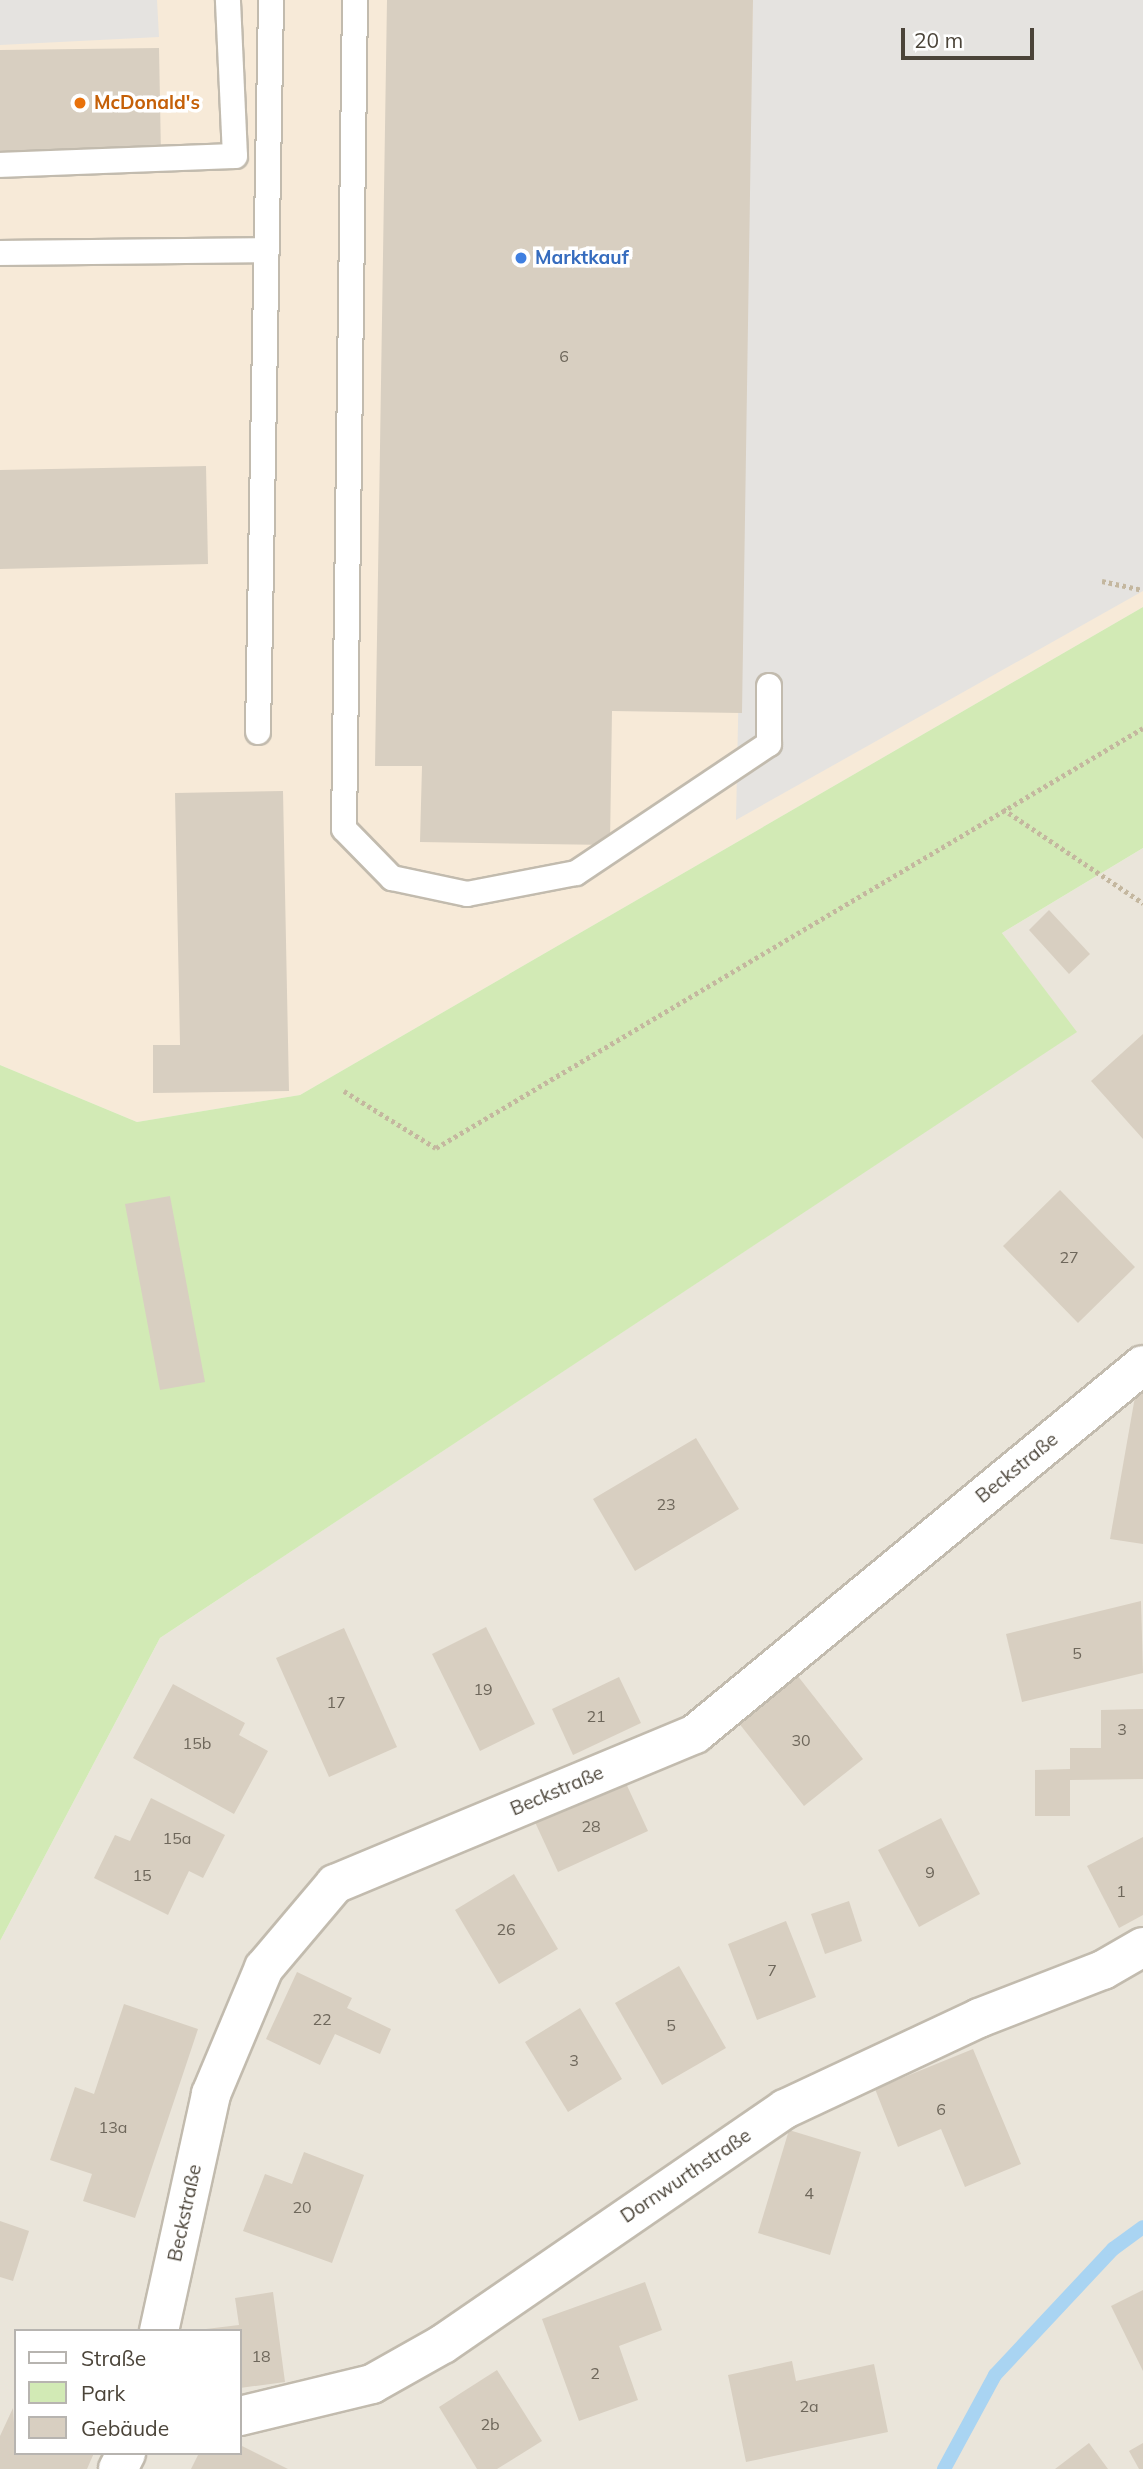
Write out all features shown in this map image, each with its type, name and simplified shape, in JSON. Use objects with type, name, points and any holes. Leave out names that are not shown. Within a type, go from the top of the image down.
[{"type":"street","name":"Beckstraße","points":[[159,2329],[211,2094],[264,1968],[335,1884],[695,1734],[1143,1364]]},
{"type":"street","name":"Dornwurthstraße","points":[[242,2416],[372,2384],[443,2344],[785,2109],[979,2018],[1103,1970],[1143,1947]]},
{"type":"lane","points":[[0,165],[235,156],[228,0]]},
{"type":"lane","points":[[258,732],[271,0]]},
{"type":"lane","points":[[355,0],[344,829],[392,878],[467,894],[576,873],[769,744],[769,686]]},
{"type":"lane","points":[[0,253],[267,250]]},
{"type":"path","points":[[1101,581],[1143,590]]},
{"type":"path","points":[[344,1091],[436,1149],[1143,728]]},
{"type":"path","points":[[1003,809],[1143,903]]},
{"type":"shaded area","points":[[0,0],[1143,0],[1143,607],[300,1095],[137,1122],[0,1065]]},
{"type":"shaded area","points":[[0,0],[157,0],[159,37],[0,45]]},
{"type":"shaded area","points":[[753,0],[1143,0],[1143,591],[736,820]]},
{"type":"shaded area","points":[[1143,848],[1143,2469],[0,2469],[0,1941],[160,1638],[1076,1032],[1002,933]]},
{"type":"green space","points":[[1143,607],[1143,848],[1002,933],[1077,1032],[160,1638],[0,1941],[0,1065],[137,1122],[300,1095]]},
{"type":"building","points":[[387,0],[753,0],[742,713],[612,711],[610,845],[420,842],[422,766],[375,766]]},
{"type":"building","name":"McDonald's","points":[[159,48],[161,155],[0,157],[0,50]]},
{"type":"building","points":[[206,466],[208,564],[0,569],[0,470]]},
{"type":"building","points":[[283,791],[289,1091],[153,1093],[153,1045],[180,1045],[175,793]]},
{"type":"building","points":[[1049,910],[1090,954],[1069,974],[1029,930]]},
{"type":"building","points":[[1143,1034],[1143,1139],[1091,1081]]},
{"type":"building","points":[[1060,1190],[1135,1267],[1078,1323],[1003,1246]]},
{"type":"building","points":[[170,1196],[205,1382],[160,1390],[125,1204]]},
{"type":"building","points":[[1136,1391],[1143,1392],[1143,1544],[1110,1539]]},
{"type":"building","points":[[696,1438],[739,1509],[635,1571],[593,1499]]},
{"type":"building","points":[[1141,1601],[1143,1673],[1022,1702],[1006,1634]]},
{"type":"building","points":[[486,1627],[535,1724],[480,1751],[432,1654]]},
{"type":"building","points":[[344,1628],[397,1747],[329,1777],[276,1658]]},
{"type":"building","points":[[797,1675],[863,1759],[804,1806],[738,1722]]},
{"type":"building","points":[[619,1677],[641,1723],[573,1755],[552,1709]]},
{"type":"building","points":[[173,1684],[245,1723],[239,1735],[268,1751],[234,1814],[133,1758]]},
{"type":"building","points":[[1143,1709],[1143,1779],[1070,1780],[1070,1816],[1035,1816],[1035,1770],[1070,1769],[1070,1748],[1101,1748],[1101,1710]]},
{"type":"building","points":[[624,1779],[648,1831],[558,1872],[534,1820]]},
{"type":"building","points":[[151,1798],[225,1835],[203,1878],[189,1871],[168,1915],[94,1878],[115,1835],[130,1841]]},
{"type":"building","points":[[941,1818],[980,1894],[919,1927],[878,1850]]},
{"type":"building","points":[[1143,1837],[1143,1915],[1119,1928],[1087,1866]]},
{"type":"building","points":[[514,1874],[558,1949],[499,1984],[455,1910]]},
{"type":"building","points":[[849,1901],[862,1941],[825,1954],[811,1914]]},
{"type":"building","points":[[786,1921],[816,1997],[757,2020],[728,1944]]},
{"type":"building","points":[[679,1966],[726,2048],[662,2085],[615,2003]]},
{"type":"building","points":[[297,1972],[352,1998],[347,2008],[391,2029],[380,2054],[335,2034],[320,2065],[266,2039]]},
{"type":"building","points":[[124,2004],[198,2029],[135,2218],[83,2201],[92,2174],[50,2160],[75,2087],[94,2094]]},
{"type":"building","points":[[580,2008],[622,2079],[568,2112],[525,2042]]},
{"type":"building","points":[[973,2049],[1021,2164],[965,2187],[941,2129],[898,2147],[875,2089]]},
{"type":"building","points":[[789,2130],[861,2152],[830,2255],[758,2233]]},
{"type":"building","points":[[304,2152],[364,2175],[332,2263],[243,2231],[265,2174],[292,2184]]},
{"type":"building","points":[[0,2221],[29,2231],[13,2281],[0,2277]]},
{"type":"building","points":[[645,2282],[662,2330],[619,2346],[638,2400],[579,2421],[542,2319]]},
{"type":"building","points":[[1143,2290],[1143,2371],[1111,2306]]},
{"type":"building","points":[[273,2292],[285,2382],[242,2388],[242,2329],[206,2329],[239,2325],[235,2298]]},
{"type":"building","points":[[792,2361],[796,2381],[874,2364],[888,2432],[746,2462],[728,2375]]},
{"type":"building","points":[[497,2370],[542,2441],[497,2469],[477,2469],[439,2407]]},
{"type":"building","points":[[13,2408],[14,2455],[93,2455],[87,2469],[0,2469],[0,2436]]},
{"type":"building","points":[[1089,2443],[1108,2469],[1055,2469]]},
{"type":"building","points":[[1143,2443],[1143,2469],[1139,2469],[1129,2451]]},
{"type":"building","points":[[242,2446],[288,2469],[191,2469],[198,2455],[242,2455]]},
{"type":"waterway","points":[[944,2469],[995,2375],[1113,2249],[1143,2227]]},
{"type":"place","name":"McDonald's","points":[[80,103]]},
{"type":"place","name":"Marktkauf","points":[[521,258]]}]
